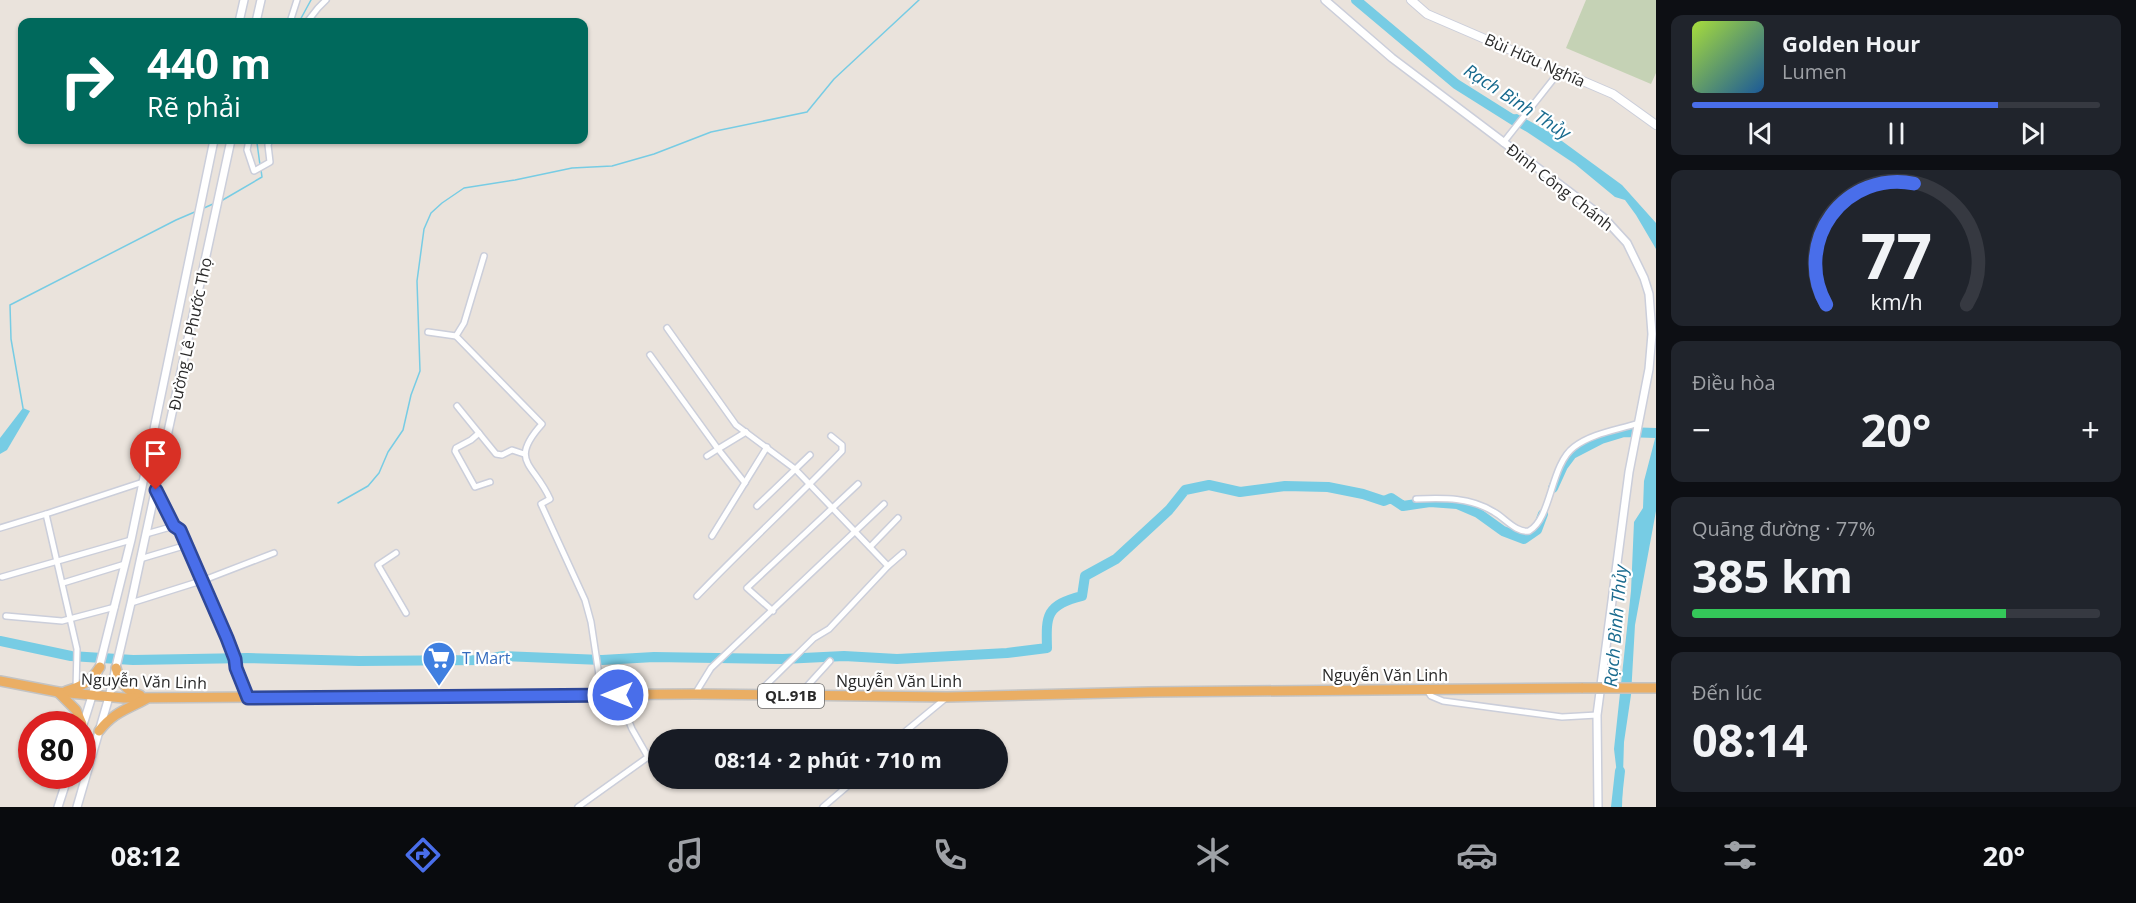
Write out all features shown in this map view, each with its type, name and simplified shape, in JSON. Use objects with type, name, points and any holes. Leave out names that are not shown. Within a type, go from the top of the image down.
[{"type":"highway","points":[[76,691],[91,679],[100,667]]},
{"type":"highway","points":[[116,668],[120,680],[127,689],[148,698]]},
{"type":"highway","name":"Nguyễn Văn Linh","points":[[0,681],[58,692],[76,691],[92,696],[148,698],[695,694],[947,697],[1149,692],[1656,688]]},
{"type":"highway","points":[[58,692],[76,711]]},
{"type":"highway","points":[[99,731],[119,711],[148,698]]},
{"type":"main road","name":"Bùi Hữu Nghĩa","points":[[1411,0],[1427,14],[1497,42],[1559,72],[1613,94],[1656,125]]},
{"type":"street","points":[[240,18],[244,0]]},
{"type":"street","points":[[257,18],[261,0]]},
{"type":"street","points":[[291,18],[297,0]]},
{"type":"street","points":[[310,18],[326,0]]},
{"type":"street","name":"Đinh Công Chánh","points":[[1325,0],[1392,58],[1610,223],[1627,243],[1644,278],[1649,294],[1652,334],[1628,480],[1597,714],[1598,807]]},
{"type":"street","points":[[1503,143],[1533,108],[1559,72]]},
{"type":"street","name":"Đường Lê Phước Thọ","points":[[87,711],[131,540],[213,144]]},
{"type":"street","name":"Đường Lê Phước Thọ","points":[[77,807],[116,668],[230,144]]},
{"type":"street","points":[[248,144],[254,171],[270,160],[268,144]]},
{"type":"street","points":[[456,336],[464,323],[484,256]]},
{"type":"street","points":[[667,328],[733,421],[795,469],[888,566]]},
{"type":"street","points":[[428,332],[456,336],[542,424],[524,454],[527,464],[550,499],[541,504],[585,600],[591,622],[602,695]]},
{"type":"street","points":[[650,356],[745,483]]},
{"type":"street","points":[[458,406],[496,454],[502,455],[512,450],[524,454]]},
{"type":"street","points":[[1416,499],[1442,498],[1474,502],[1493,511],[1521,531],[1529,531],[1540,520],[1560,467],[1570,450],[1586,440],[1639,424]]},
{"type":"street","points":[[707,456],[746,432]]},
{"type":"street","points":[[479,433],[455,451],[475,487],[489,482]]},
{"type":"street","points":[[697,596],[749,542],[810,485],[843,448],[831,436]]},
{"type":"street","points":[[712,536],[767,447]]},
{"type":"street","points":[[149,452],[163,456]]},
{"type":"street","points":[[757,506],[810,455]]},
{"type":"street","points":[[0,528],[143,482]]},
{"type":"street","points":[[772,611],[747,588],[858,484]]},
{"type":"street","points":[[156,490],[174,526],[179,529],[204,580],[248,698]]},
{"type":"street","points":[[695,694],[711,668],[885,504]]},
{"type":"street","points":[[46,514],[77,649],[76,691]]},
{"type":"street","points":[[870,547],[898,518]]},
{"type":"street","points":[[146,534],[174,526]]},
{"type":"street","points":[[2,577],[131,540]]},
{"type":"street","points":[[140,559],[187,545]]},
{"type":"street","points":[[131,603],[204,580],[274,553]]},
{"type":"street","points":[[755,696],[814,638],[829,629],[903,553]]},
{"type":"street","points":[[396,554],[378,565],[406,613]]},
{"type":"street","points":[[63,584],[125,564]]},
{"type":"street","points":[[6,616],[62,621],[115,606]]},
{"type":"street","points":[[798,696],[830,660]]},
{"type":"street","points":[[1426,690],[1431,696],[1443,701],[1562,717],[1597,714]]},
{"type":"street","points":[[578,807],[585,805],[648,758],[632,729],[618,695]]},
{"type":"street","points":[[908,729],[947,697]]},
{"type":"street","points":[[58,807],[64,789]]},
{"type":"street","points":[[824,807],[844,789]]},
{"type":"green space","points":[[1586,0],[1656,0],[1656,73],[1651,84],[1566,48]]},
{"type":"water","name":"Rạch Bình Thủy","points":[[1517,114],[1551,133],[1622,185],[1656,223],[1656,249],[1625,200],[1615,197],[1575,164],[1499,116]]},
{"type":"water","points":[[23,408],[30,411],[7,450],[0,454],[0,438]]},
{"type":"water","name":"Rạch Bình Thủy","points":[[1656,435],[1656,511],[1635,625],[1631,695],[1624,742],[1622,807],[1619,807],[1614,749],[1631,591],[1634,522],[1643,508],[1644,481]]},
{"type":"waterway","points":[[301,18],[311,0]]},
{"type":"waterway","points":[[338,503],[368,486],[379,473],[388,452],[403,430],[411,395],[420,371],[417,281],[424,229],[431,213],[442,203],[464,188],[572,168],[612,166],[654,154],[711,132],[807,112],[834,79],[919,0]]},
{"type":"waterway","name":"Rạch Bình Thủy","points":[[1356,0],[1456,84],[1518,123]]},
{"type":"waterway","points":[[257,144],[260,165]]},
{"type":"waterway","points":[[221,201],[262,177],[261,170]]},
{"type":"waterway","points":[[204,208],[213,204]]},
{"type":"waterway","points":[[23,408],[11,339],[10,305],[197,211]]},
{"type":"waterway","points":[[1553,488],[1563,466],[1572,454],[1601,439],[1624,432],[1656,433]]},
{"type":"waterway","points":[[0,641],[71,656],[133,660],[248,658],[359,661],[483,660],[503,656],[602,660],[654,657],[783,659],[844,656],[897,659],[1007,653],[1047,648],[1048,619],[1055,608],[1061,603],[1082,596],[1085,576],[1116,559],[1169,510],[1185,490],[1209,485],[1240,492],[1285,486],[1328,487],[1384,501],[1391,498],[1403,506],[1430,502],[1457,504],[1478,513],[1503,531],[1524,539],[1537,530],[1543,514]]},
{"type":"waterway","name":"Rạch Bình Thủy","points":[[1616,807],[1620,771]]},
{"type":"place","name":"T Mart","points":[[439,687]]},
{"type":"route","points":[[156,490],[174,526],[179,528],[204,580],[248,698],[618,695]]}]
